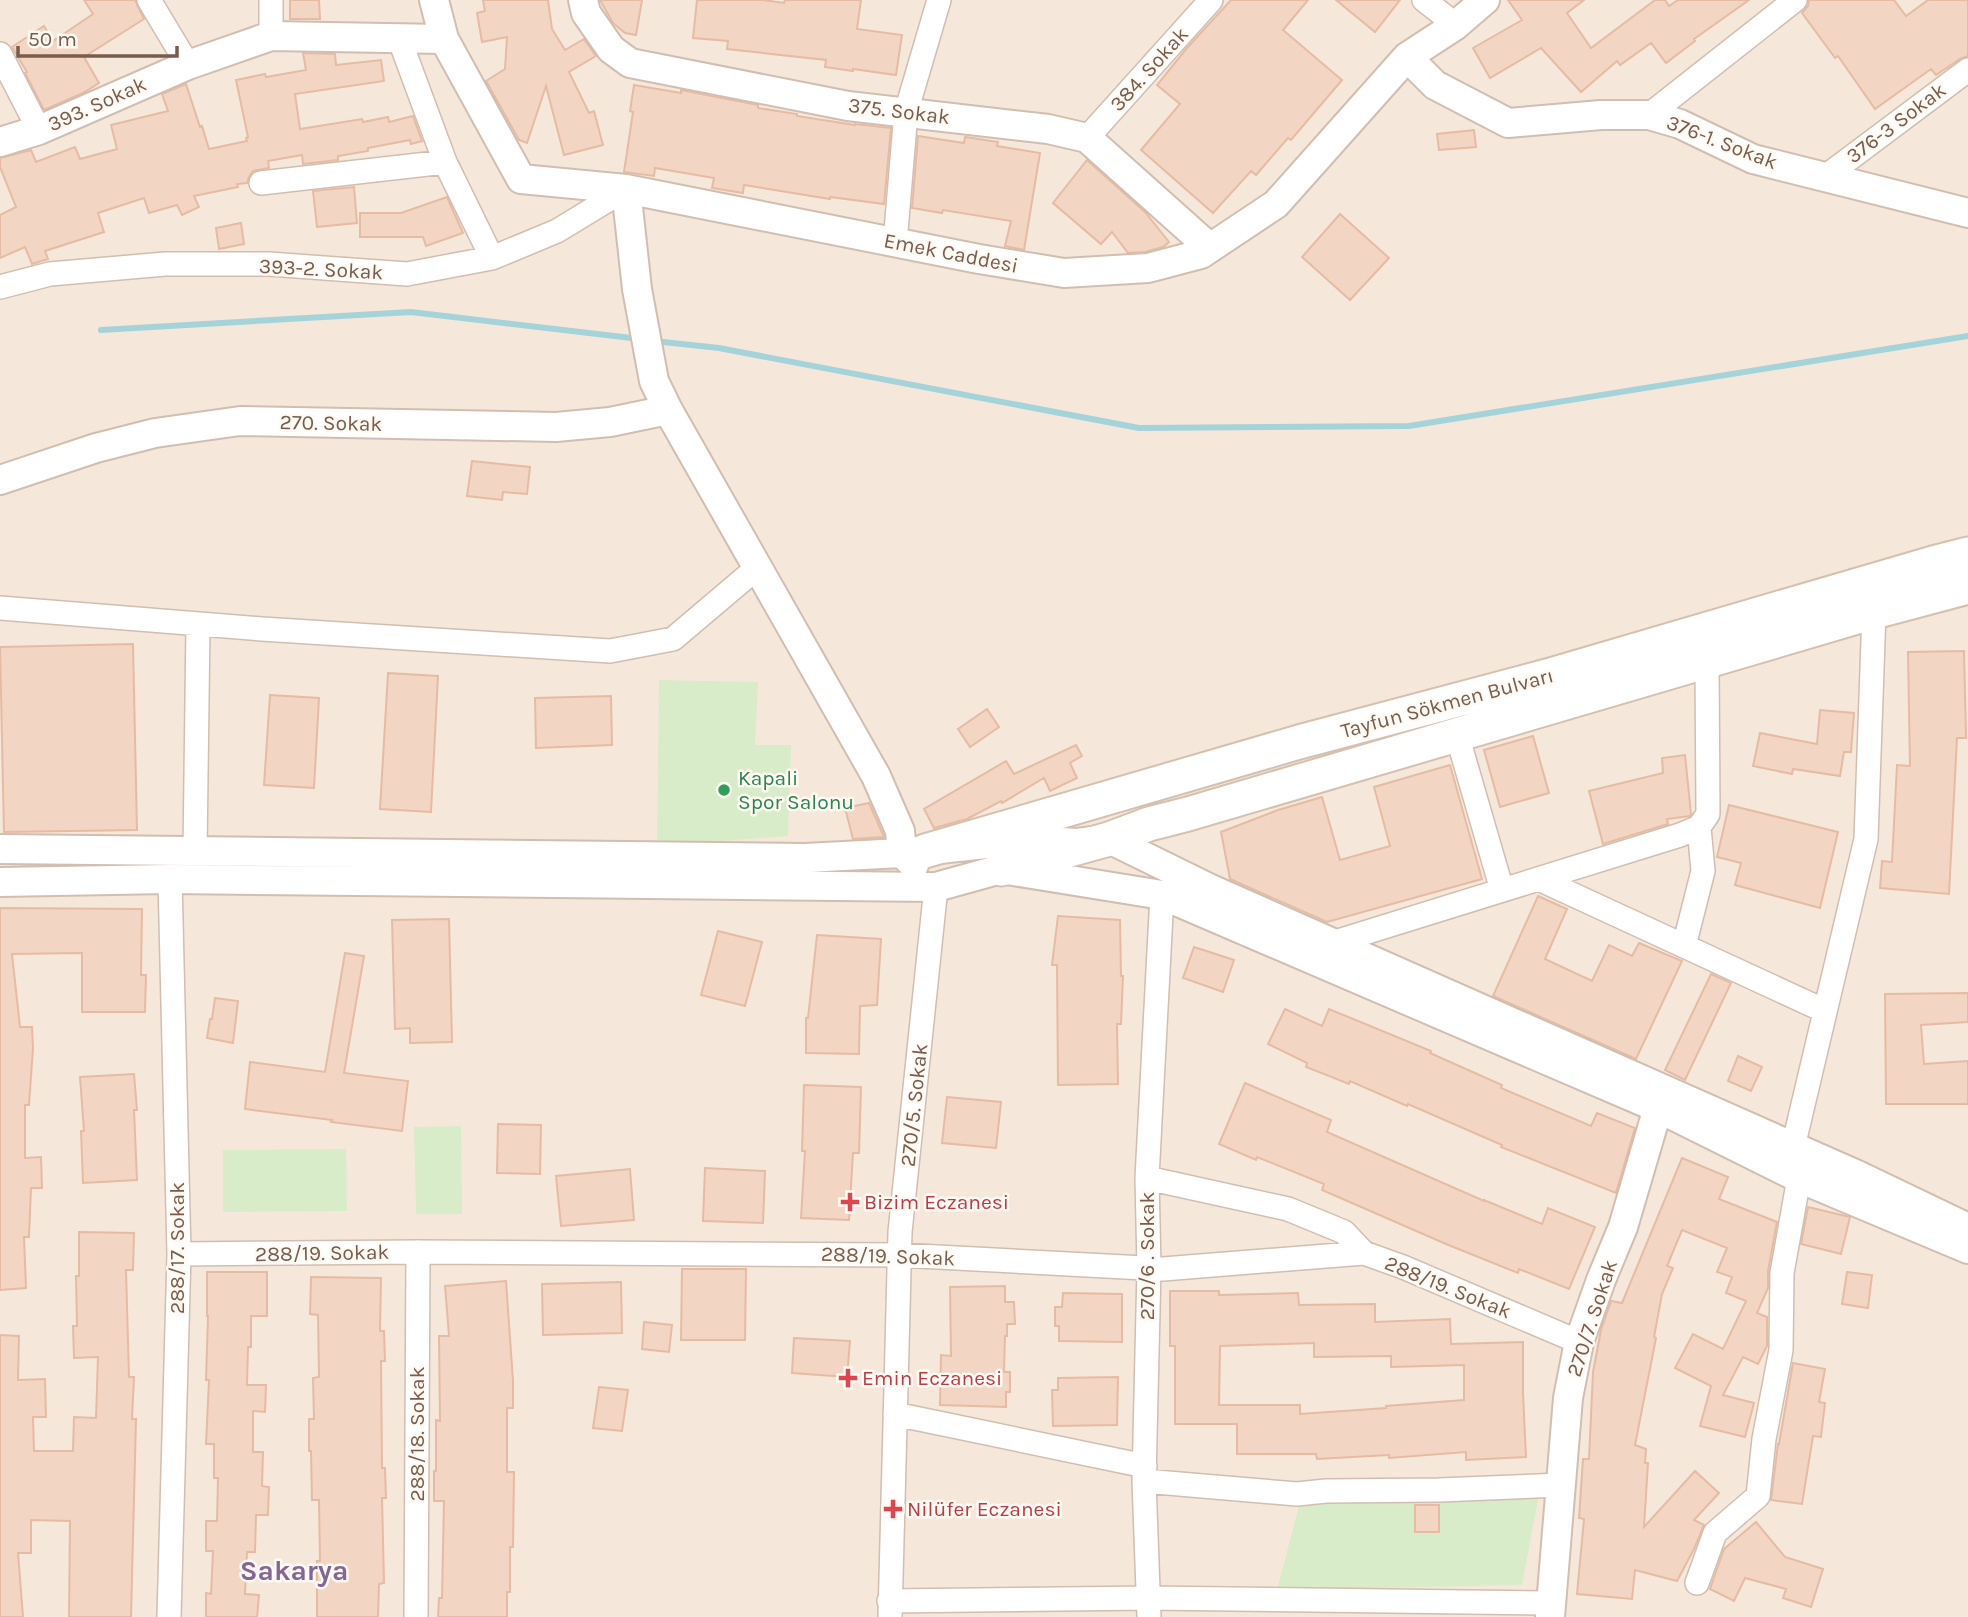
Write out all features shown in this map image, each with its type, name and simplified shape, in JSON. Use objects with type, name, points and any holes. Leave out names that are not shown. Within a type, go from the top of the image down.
[{"type":"main road","name":"Tayfun Sökmen Bulvarı","points":[[913,852],[1299,742],[1547,676],[1968,554]]},
{"type":"main road","name":"Tayfun Sökmen Bulvarı","points":[[1001,869],[1874,612],[1968,587]]},
{"type":"street","points":[[149,0],[188,65]]},
{"type":"street","points":[[271,0],[271,36]]},
{"type":"street","name":"Emek Caddesi","points":[[434,0],[444,39],[521,179],[626,189],[895,243],[1064,273],[1148,268],[1201,254],[1276,204],[1407,57],[1456,25],[1485,0]]},
{"type":"street","name":"375. Sokak","points":[[583,0],[586,13],[611,50],[630,63],[849,106],[1048,129],[1087,138],[1210,248]]},
{"type":"street","points":[[895,243],[906,113],[939,0]]},
{"type":"street","name":"384. Sokak","points":[[1087,138],[1210,0]]},
{"type":"street","points":[[1424,0],[1456,25]]},
{"type":"street","points":[[1650,114],[1795,0]]},
{"type":"street","name":"393. Sokak","points":[[0,142],[39,130],[188,65],[271,36],[444,39]]},
{"type":"street","points":[[399,38],[445,162],[492,258]]},
{"type":"street","points":[[0,54],[39,130]]},
{"type":"street","name":"376-1. Sokak","points":[[1407,57],[1435,85],[1508,123],[1601,115],[1650,114],[1680,124],[1752,159],[1968,213]]},
{"type":"street","name":"376-3 Sokak","points":[[1825,177],[1968,70]]},
{"type":"street","points":[[261,183],[445,162]]},
{"type":"street","points":[[626,189],[637,289],[654,381],[876,776],[900,831],[936,887]]},
{"type":"street","name":"393-2. Sokak","points":[[0,287],[50,274],[165,264],[270,264],[407,274],[492,258],[556,231],[626,189]]},
{"type":"street","name":"270. Sokak","points":[[0,480],[96,448],[155,433],[240,421],[556,427],[610,422],[668,410]]},
{"type":"street","points":[[0,608],[610,651],[673,639],[758,567]]},
{"type":"street","points":[[1793,1147],[1866,839],[1874,612]]},
{"type":"street","points":[[195,852],[198,624]]},
{"type":"street","points":[[1332,943],[1699,827],[1708,814],[1707,662]]},
{"type":"street","points":[[1457,735],[1502,890]]},
{"type":"street","points":[[1684,946],[1703,871],[1699,827]]},
{"type":"street","points":[[0,849],[805,858],[913,852],[1025,840],[1077,842],[1109,839],[1213,890],[1793,1147],[1968,1228]]},
{"type":"street","points":[[0,882],[170,879],[936,887],[1001,869],[1162,895],[1658,1108],[1800,1178],[1968,1249]]},
{"type":"street","name":"288/17. Sokak","points":[[169,1617],[179,1254],[170,879]]},
{"type":"street","points":[[1539,879],[1825,1011]]},
{"type":"street","name":"270/5. Sokak","points":[[889,1609],[900,1232],[936,887]]},
{"type":"street","name":"270/6 . Sokak","points":[[1149,1607],[1144,1474],[1149,1268],[1147,1178],[1162,895]]},
{"type":"street","name":"270/7. Sokak","points":[[1550,1610],[1567,1398],[1579,1342],[1623,1227],[1658,1108]]},
{"type":"street","points":[[1147,1178],[1288,1209],[1344,1232],[1364,1253]]},
{"type":"street","points":[[1696,1583],[1715,1533],[1758,1496],[1764,1439],[1781,1350],[1782,1273],[1800,1178]]},
{"type":"street","name":"288/19. Sokak","points":[[179,1254],[418,1252],[900,1255],[1163,1269],[1364,1253],[1579,1342]]},
{"type":"street","name":"288/18. Sokak","points":[[416,1617],[418,1252]]},
{"type":"street","points":[[895,1414],[1144,1474],[1297,1494],[1561,1485]]},
{"type":"street","points":[[889,1609],[1149,1607],[1550,1610]]},
{"type":"shaded area","points":[[0,0],[1968,0],[1968,1617],[0,1617]]},
{"type":"green space","name":"Kapali Spor Salonu","points":[[659,680],[758,682],[755,745],[791,745],[788,836],[657,846]]},
{"type":"green space","points":[[461,1126],[462,1214],[416,1214],[414,1127]]},
{"type":"green space","points":[[346,1149],[347,1211],[223,1212],[223,1150]]},
{"type":"green space","points":[[1538,1499],[1522,1585],[1277,1590],[1300,1502]]},
{"type":"building","points":[[84,0],[135,0],[144,19],[84,57],[99,83],[44,110],[12,47],[44,26],[53,41],[93,14]]},
{"type":"building","points":[[290,0],[319,0],[320,19],[290,19]]},
{"type":"building","points":[[483,0],[548,0],[552,29],[565,50],[584,39],[596,56],[569,72],[589,113],[594,111],[603,145],[564,155],[546,86],[527,143],[519,140],[486,81],[505,69],[507,37],[482,42],[477,13],[485,11]]},
{"type":"building","points":[[600,0],[642,0],[636,35],[625,33],[613,23]]},
{"type":"building","points":[[697,0],[763,0],[784,3],[785,0],[861,0],[857,29],[902,35],[896,75],[825,67],[826,60],[727,49],[728,41],[693,38]]},
{"type":"building","points":[[1231,0],[1308,0],[1283,30],[1342,80],[1291,140],[1288,138],[1256,175],[1251,171],[1213,213],[1141,150],[1180,104],[1157,85]]},
{"type":"building","points":[[1336,0],[1400,0],[1375,32]]},
{"type":"building","points":[[1508,0],[1584,0],[1567,13],[1591,48],[1655,0],[1665,0],[1669,6],[1678,0],[1749,0],[1694,39],[1695,41],[1666,63],[1651,43],[1620,65],[1617,61],[1581,92],[1541,48],[1490,78],[1473,48],[1522,20]]},
{"type":"building","points":[[1809,0],[1894,0],[1906,16],[1928,0],[1968,0],[1968,56],[1936,75],[1931,69],[1875,109],[1838,56],[1835,58],[1802,13]]},
{"type":"building","points":[[303,53],[335,54],[336,65],[381,60],[384,81],[295,94],[300,129],[362,119],[363,122],[388,117],[389,122],[413,116],[422,141],[411,144],[410,140],[368,148],[368,151],[338,156],[338,160],[303,164],[302,155],[268,161],[269,168],[253,171],[247,183],[194,196],[199,207],[182,215],[177,205],[149,213],[144,198],[98,213],[104,232],[45,251],[48,259],[32,264],[25,247],[0,258],[0,215],[16,207],[0,167],[0,158],[31,150],[36,162],[75,147],[80,159],[117,149],[111,125],[168,111],[162,94],[186,84],[209,149],[247,141],[236,80],[306,70]]},
{"type":"building","points":[[634,85],[681,93],[681,90],[758,105],[758,108],[797,116],[891,128],[884,204],[830,199],[744,185],[743,193],[712,188],[714,178],[655,168],[654,176],[624,172]]},
{"type":"building","points":[[1474,130],[1476,147],[1439,150],[1437,134]]},
{"type":"building","points":[[918,136],[964,143],[965,137],[998,142],[997,146],[1040,153],[1024,250],[1005,246],[1011,221],[912,208]]},
{"type":"building","points":[[1087,160],[1145,212],[1169,242],[1163,247],[1145,252],[1128,253],[1112,232],[1101,244],[1053,203]]},
{"type":"building","points":[[354,187],[357,223],[317,227],[313,191]]},
{"type":"building","points":[[447,197],[463,233],[426,246],[423,237],[360,237],[360,213],[401,213]]},
{"type":"building","points":[[1340,214],[1389,258],[1350,300],[1302,257]]},
{"type":"building","points":[[241,223],[244,244],[219,249],[216,228]]},
{"type":"building","points":[[472,461],[530,467],[527,494],[503,492],[502,500],[467,496]]},
{"type":"building","points":[[133,644],[137,830],[4,832],[0,647]]},
{"type":"building","points":[[1964,651],[1966,738],[1957,738],[1949,894],[1880,888],[1882,861],[1892,862],[1897,765],[1910,766],[1908,652]]},
{"type":"building","points":[[388,673],[438,676],[431,812],[380,809]]},
{"type":"building","points":[[270,695],[319,698],[314,788],[264,785]]},
{"type":"building","points":[[611,696],[612,745],[536,748],[535,698]]},
{"type":"building","points":[[987,709],[999,727],[970,747],[958,729]]},
{"type":"building","points":[[1820,710],[1854,713],[1851,752],[1844,752],[1840,776],[1793,769],[1792,774],[1753,766],[1760,733],[1817,744]]},
{"type":"building","points":[[1533,736],[1549,793],[1500,807],[1484,750]]},
{"type":"building","points":[[1076,745],[1082,756],[1070,763],[1077,778],[1050,791],[1044,778],[1002,803],[1001,801],[967,819],[934,828],[924,809],[1006,761],[1014,774]]},
{"type":"building","points":[[1685,755],[1690,816],[1667,819],[1668,824],[1603,844],[1589,791],[1663,773],[1662,758]]},
{"type":"building","points":[[1450,765],[1482,879],[1327,922],[1230,879],[1221,832],[1278,810],[1322,797],[1340,860],[1390,846],[1374,787]]},
{"type":"building","points":[[869,803],[884,837],[853,839],[845,808]]},
{"type":"building","points":[[1729,805],[1838,832],[1820,908],[1735,885],[1741,863],[1717,857]]},
{"type":"building","points":[[1538,896],[1567,909],[1545,959],[1592,981],[1609,945],[1632,956],[1639,943],[1682,961],[1636,1059],[1493,996]]},
{"type":"building","points":[[0,908],[142,909],[141,975],[146,975],[145,1012],[82,1012],[82,953],[12,954],[20,1027],[32,1027],[29,1105],[25,1105],[25,1158],[41,1157],[42,1188],[31,1188],[29,1237],[24,1237],[26,1288],[0,1290]]},
{"type":"building","points":[[1058,916],[1120,920],[1123,976],[1121,1024],[1117,1024],[1118,1084],[1058,1085],[1057,965],[1052,965]]},
{"type":"building","points":[[449,919],[452,1042],[410,1043],[410,1028],[395,1029],[392,920]]},
{"type":"building","points":[[718,931],[762,942],[745,1006],[701,995]]},
{"type":"building","points":[[817,935],[881,939],[877,1005],[860,1006],[859,1054],[806,1053],[806,1018]]},
{"type":"building","points":[[1194,947],[1234,960],[1223,992],[1183,978]]},
{"type":"building","points":[[345,953],[364,956],[344,1073],[408,1081],[402,1131],[245,1109],[250,1062],[325,1072]]},
{"type":"building","points":[[1711,974],[1731,983],[1685,1080],[1665,1070]]},
{"type":"building","points":[[1968,993],[1968,1022],[1921,1025],[1924,1064],[1968,1061],[1968,1104],[1886,1104],[1885,994]]},
{"type":"building","points":[[215,998],[238,1001],[233,1043],[207,1038]]},
{"type":"building","points":[[1285,1009],[1322,1026],[1329,1009],[1431,1051],[1430,1053],[1502,1085],[1501,1088],[1591,1126],[1597,1113],[1635,1128],[1616,1193],[1501,1147],[1502,1145],[1408,1104],[1407,1106],[1350,1081],[1349,1084],[1306,1067],[1307,1063],[1268,1044]]},
{"type":"building","points":[[1738,1056],[1762,1067],[1751,1091],[1728,1081]]},
{"type":"building","points":[[134,1074],[137,1180],[83,1183],[81,1131],[84,1131],[80,1077]]},
{"type":"building","points":[[1245,1083],[1331,1120],[1327,1132],[1484,1201],[1542,1224],[1548,1208],[1595,1227],[1569,1289],[1519,1269],[1518,1273],[1446,1244],[1322,1190],[1324,1184],[1219,1144]]},
{"type":"building","points":[[804,1085],[861,1087],[859,1153],[853,1153],[849,1220],[801,1218],[805,1151],[802,1151]]},
{"type":"building","points":[[947,1097],[1001,1102],[996,1148],[942,1143]]},
{"type":"building","points":[[498,1124],[541,1125],[540,1174],[497,1173]]},
{"type":"building","points":[[1682,1158],[1728,1177],[1719,1199],[1777,1222],[1768,1271],[1768,1288],[1757,1313],[1767,1317],[1767,1346],[1758,1364],[1743,1357],[1723,1395],[1754,1403],[1745,1437],[1700,1426],[1711,1386],[1675,1368],[1693,1334],[1723,1349],[1746,1301],[1726,1293],[1732,1277],[1717,1272],[1727,1248],[1682,1230],[1667,1266],[1673,1268],[1662,1294],[1635,1445],[1646,1449],[1645,1463],[1648,1463],[1644,1527],[1695,1471],[1719,1493],[1694,1520],[1704,1525],[1677,1581],[1635,1570],[1632,1599],[1577,1594],[1584,1519],[1579,1518],[1583,1459],[1589,1459],[1593,1372],[1601,1330],[1611,1301],[1622,1303]]},
{"type":"building","points":[[705,1168],[765,1171],[763,1223],[703,1221]]},
{"type":"building","points":[[630,1169],[634,1220],[561,1226],[556,1176]]},
{"type":"building","points":[[1808,1207],[1850,1217],[1841,1254],[1801,1244]]},
{"type":"building","points":[[79,1232],[134,1233],[133,1270],[126,1270],[129,1377],[134,1377],[132,1419],[136,1419],[131,1617],[69,1617],[70,1521],[31,1520],[31,1553],[18,1553],[23,1617],[0,1617],[0,1335],[19,1336],[18,1380],[45,1379],[46,1417],[33,1417],[34,1451],[73,1451],[74,1417],[96,1418],[98,1357],[74,1358],[73,1326],[77,1326]]},
{"type":"building","points":[[682,1269],[746,1269],[745,1340],[681,1340]]},
{"type":"building","points":[[207,1272],[267,1272],[267,1316],[251,1316],[251,1347],[248,1347],[247,1385],[266,1385],[265,1412],[253,1411],[253,1452],[263,1452],[262,1486],[269,1487],[268,1515],[256,1515],[255,1552],[247,1552],[245,1594],[259,1595],[257,1617],[206,1617],[206,1593],[211,1594],[213,1551],[206,1551],[206,1521],[217,1521],[218,1478],[214,1478],[214,1444],[206,1444],[209,1380],[206,1380]]},
{"type":"building","points":[[1847,1272],[1872,1275],[1868,1308],[1842,1304]]},
{"type":"building","points":[[311,1277],[381,1278],[380,1331],[384,1331],[385,1361],[381,1361],[382,1468],[385,1468],[386,1498],[382,1498],[384,1583],[379,1584],[378,1617],[317,1617],[319,1500],[312,1500],[309,1419],[314,1419],[313,1378],[319,1377],[318,1315],[310,1314]]},
{"type":"building","points":[[506,1281],[513,1381],[513,1408],[507,1408],[507,1472],[514,1472],[513,1547],[510,1547],[507,1617],[438,1617],[439,1598],[442,1598],[444,1501],[434,1501],[434,1471],[436,1420],[440,1421],[439,1336],[449,1336],[445,1286]]},
{"type":"building","points":[[621,1282],[622,1333],[543,1335],[542,1284]]},
{"type":"building","points":[[1005,1286],[1005,1302],[1014,1302],[1015,1324],[1007,1324],[1005,1336],[1004,1372],[1010,1372],[1010,1392],[1006,1392],[1006,1407],[940,1405],[941,1355],[951,1356],[950,1287]]},
{"type":"building","points":[[1170,1291],[1219,1291],[1219,1295],[1298,1293],[1299,1305],[1375,1304],[1375,1322],[1450,1319],[1451,1344],[1523,1342],[1526,1457],[1466,1460],[1466,1452],[1389,1458],[1389,1455],[1317,1459],[1316,1454],[1237,1454],[1237,1424],[1175,1424],[1175,1346],[1170,1346]],"holes":[[[1314,1343],[1314,1357],[1391,1356],[1391,1367],[1464,1365],[1464,1400],[1300,1414],[1300,1405],[1219,1405],[1220,1346]]]},
{"type":"building","points":[[1063,1293],[1122,1294],[1122,1342],[1059,1341],[1059,1326],[1055,1326],[1055,1307],[1062,1307]]},
{"type":"building","points":[[644,1322],[672,1325],[669,1352],[642,1349]]},
{"type":"building","points":[[794,1338],[850,1341],[847,1377],[792,1373]]},
{"type":"building","points":[[1793,1363],[1825,1369],[1819,1402],[1825,1403],[1821,1437],[1813,1436],[1802,1504],[1771,1500]]},
{"type":"building","points":[[1118,1377],[1117,1425],[1053,1426],[1052,1390],[1058,1390],[1058,1378]]},
{"type":"building","points":[[599,1387],[628,1390],[622,1431],[593,1428]]},
{"type":"building","points":[[1415,1505],[1439,1505],[1439,1532],[1415,1532]]},
{"type":"building","points":[[1756,1522],[1785,1557],[1823,1569],[1811,1607],[1783,1598],[1786,1589],[1745,1578],[1734,1601],[1710,1589],[1724,1549]]},
{"type":"waterway","points":[[101,330],[411,312],[640,339]]},
{"type":"waterway","points":[[654,341],[719,348],[1139,428],[1409,426],[1968,336]]},
{"type":"place","name":"Kapali Spor Salonu","points":[[724,790]]},
{"type":"place","name":"Bizim Eczanesi","points":[[850,1202]]},
{"type":"place","name":"Emin Eczanesi","points":[[848,1378]]},
{"type":"place","name":"Nilüfer Eczanesi","points":[[893,1509]]},
{"type":"district","name":"Sakarya","points":[[294,1570]]}]
